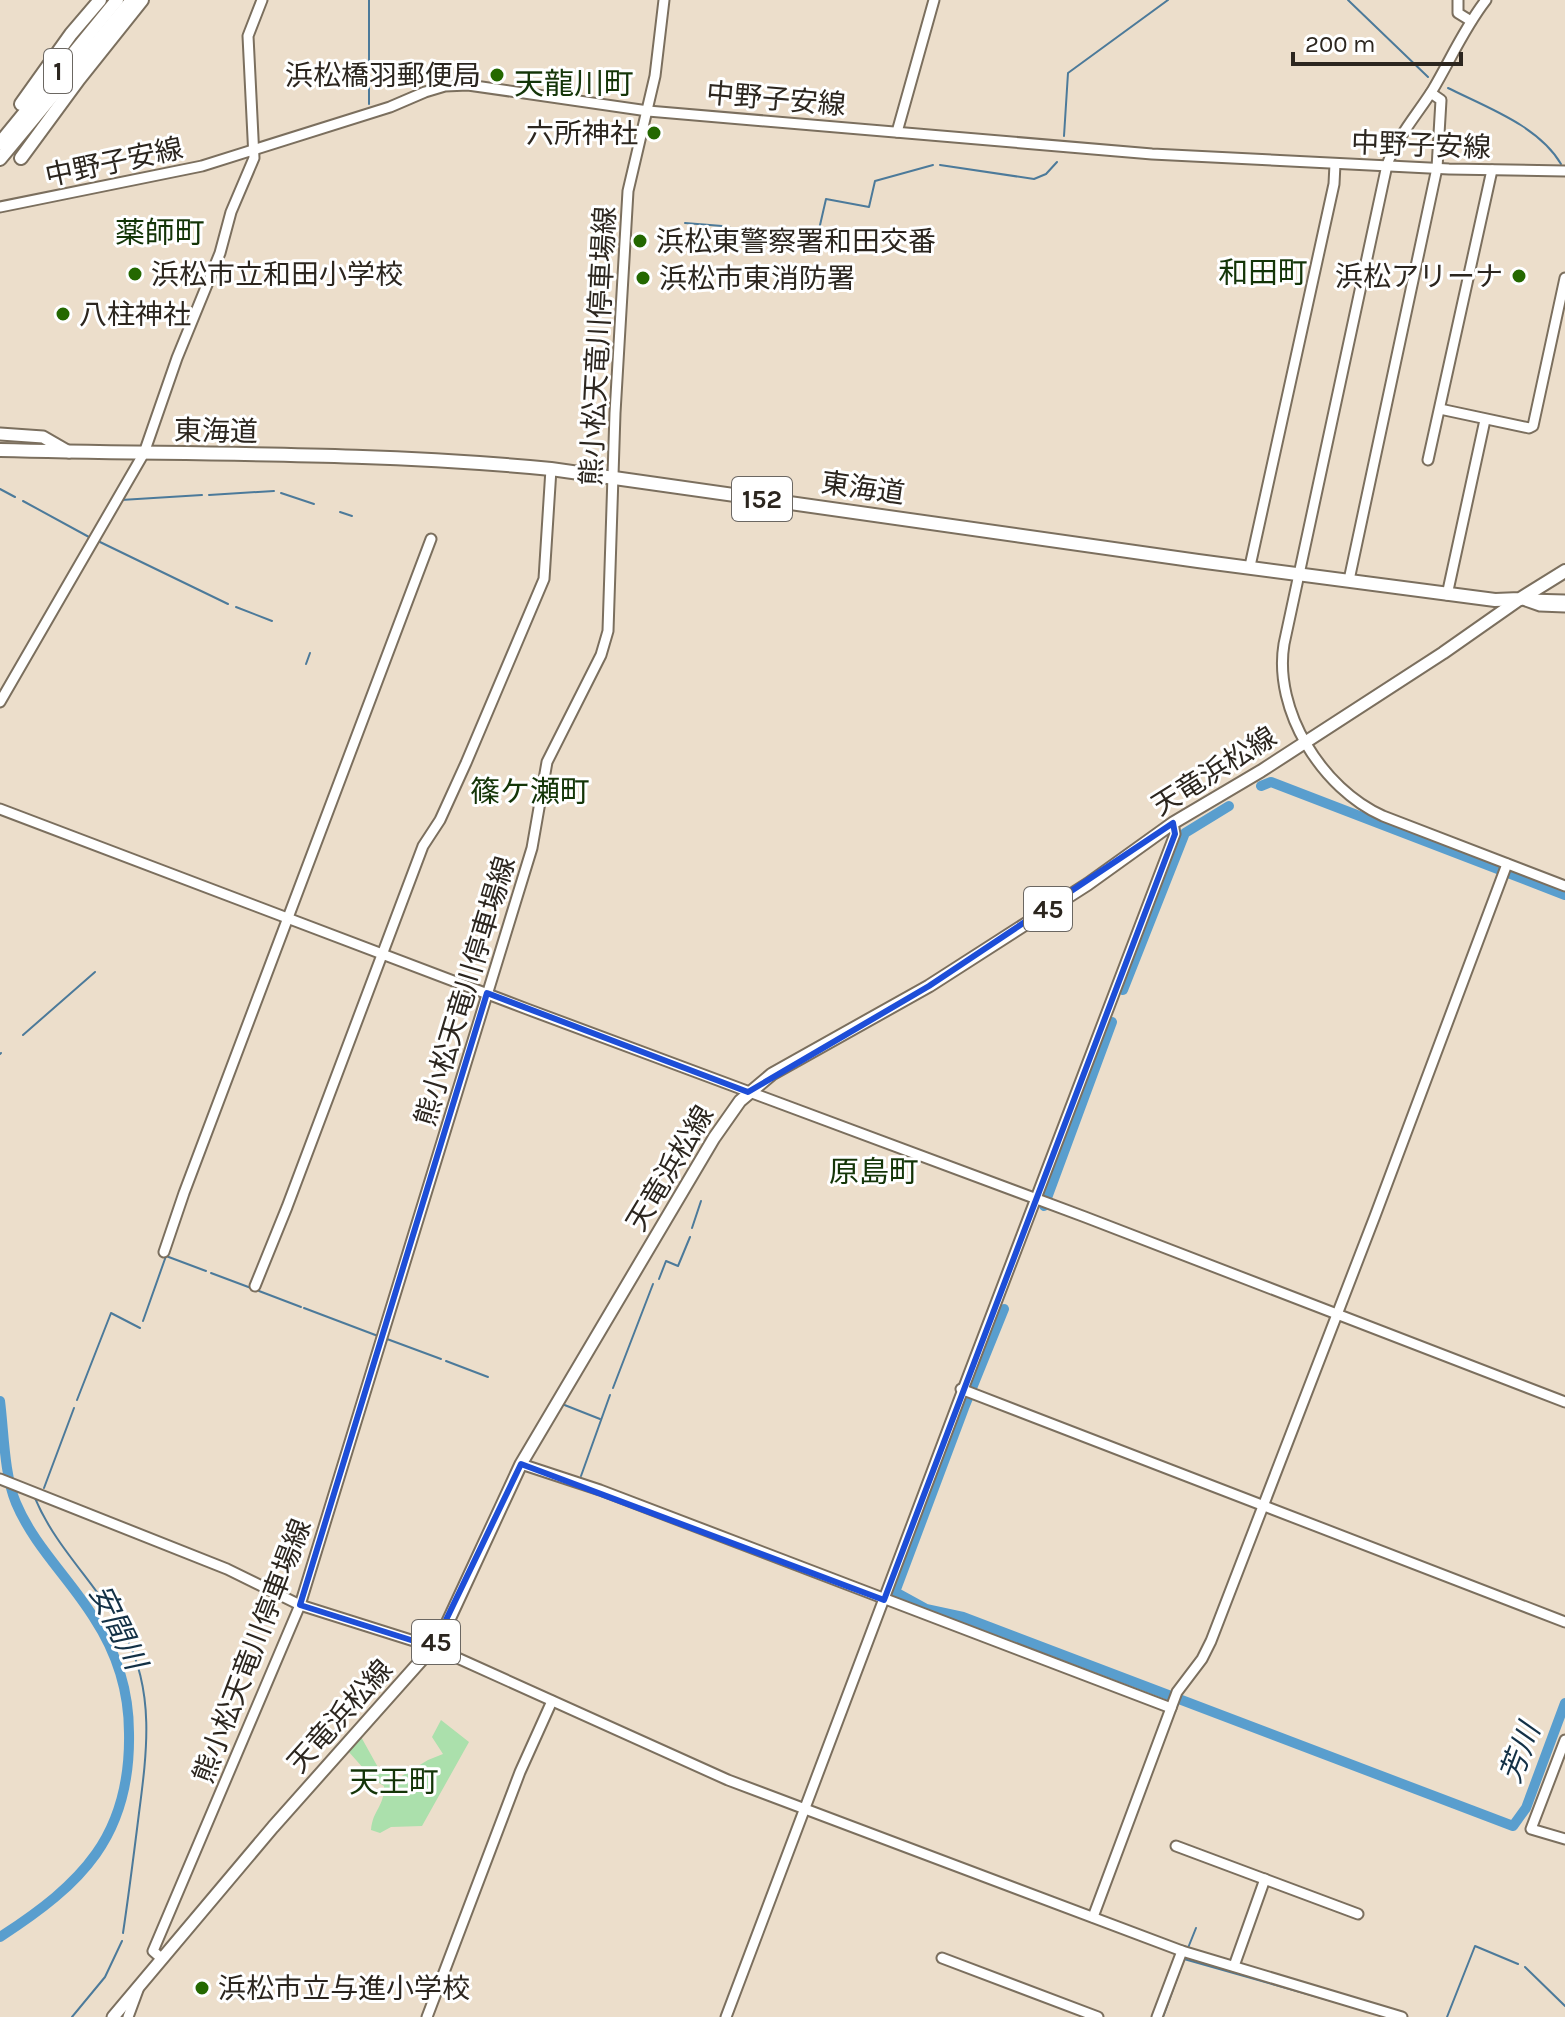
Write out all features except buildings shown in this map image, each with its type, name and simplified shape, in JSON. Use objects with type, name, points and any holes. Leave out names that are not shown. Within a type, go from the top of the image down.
[{"type":"highway","name":"1","points":[[0,133],[71,34],[100,0]]},
{"type":"highway","name":"1","points":[[0,143],[117,0]]},
{"type":"highway","name":"1","points":[[0,159],[132,0]]},
{"type":"highway","points":[[21,158],[142,0]]},
{"type":"highway","name":"1","points":[[0,166],[39,113]]},
{"type":"highway","name":"東海道","points":[[0,450],[372,457],[551,469],[1447,595],[1520,599]]},
{"type":"highway","points":[[1520,599],[1565,571]]},
{"type":"main road","points":[[0,434],[43,437],[69,452]]},
{"type":"main road","name":"天竜浜松線","points":[[113,2017],[319,1774],[433,1647],[521,1464],[714,1138],[748,1092],[796,1058],[929,986],[1088,884],[1173,823],[1443,653],[1520,599]]},
{"type":"street","points":[[0,702],[144,453],[177,358],[220,253],[231,212],[251,170],[253,149],[248,36],[262,0]]},
{"type":"street","name":"熊小松天竜川停車場線","points":[[161,1958],[153,1951],[300,1605],[532,848],[547,762],[606,642],[628,191],[648,111],[664,0]]},
{"type":"street","points":[[897,132],[934,0]]},
{"type":"street","points":[[1458,0],[1458,13],[1471,21]]},
{"type":"street","points":[[1486,0],[1431,93],[1400,136],[1387,165],[1284,644],[1283,670],[1288,703],[1306,741],[1333,779],[1369,809],[1505,869],[1565,886]]},
{"type":"street","name":"中野子安線","points":[[0,207],[189,169],[372,113],[445,86],[468,85],[648,111],[1152,154],[1335,164],[1565,171]]},
{"type":"street","points":[[1349,580],[1437,168],[1441,100],[1431,93]]},
{"type":"street","points":[[1250,566],[1334,184],[1335,164]]},
{"type":"street","points":[[1428,460],[1492,170]]},
{"type":"street","points":[[1440,409],[1485,420],[1529,428],[1533,426],[1560,320],[1565,278]]},
{"type":"street","points":[[1447,595],[1485,420]]},
{"type":"street","points":[[255,1286],[423,846],[440,820],[462,773],[544,579],[551,469]]},
{"type":"street","points":[[164,1252],[431,539]]},
{"type":"street","points":[[1520,599],[1565,600]]},
{"type":"street","points":[[1520,599],[1540,606],[1565,607]]},
{"type":"street","points":[[0,809],[1565,1402]]},
{"type":"street","points":[[726,2017],[884,1600],[1041,1201],[1175,834],[1173,823]]},
{"type":"street","points":[[1093,1917],[1177,1692],[1205,1655],[1505,869]]},
{"type":"street","points":[[968,1392],[1565,1622]]},
{"type":"street","points":[[521,1464],[600,1490],[1171,1708]]},
{"type":"street","points":[[0,1480],[227,1569],[300,1605],[433,1647],[728,1780],[1178,1952],[1402,2017]]},
{"type":"street","points":[[427,2017],[520,1772],[552,1701]]},
{"type":"street","points":[[1565,1740],[1531,1829],[1565,1839]]},
{"type":"street","points":[[1176,1846],[1358,1914]]},
{"type":"street","points":[[1234,1966],[1265,1879]]},
{"type":"street","points":[[1157,2017],[1178,1952]]},
{"type":"street","points":[[942,1958],[1098,2017]]},
{"type":"street","points":[[128,2017],[141,1983]]},
{"type":"highlighted area","points":[[1173,823],[1175,834],[884,1600],[521,1464],[433,1647],[300,1605],[487,993],[748,1092],[929,986]]},
{"type":"green space","points":[[441,1720],[469,1742],[422,1826],[391,1827],[380,1833],[371,1830],[384,1786],[373,1779],[348,1751],[360,1735],[380,1771],[400,1777],[443,1754],[432,1737]]},
{"type":"waterway","points":[[369,0],[369,104]]},
{"type":"waterway","points":[[1064,136],[1068,73],[1168,0]]},
{"type":"waterway","points":[[1348,0],[1428,77]]},
{"type":"waterway","points":[[1448,88],[1526,128],[1561,164]]},
{"type":"waterway","points":[[940,165],[1034,179],[1046,174],[1057,162]]},
{"type":"waterway","points":[[685,223],[722,226],[815,247],[826,199],[869,207],[875,181],[933,165]]},
{"type":"waterway","points":[[0,489],[15,497]]},
{"type":"waterway","points":[[209,495],[274,491]]},
{"type":"waterway","points":[[281,493],[314,504]]},
{"type":"waterway","points":[[121,500],[202,495]]},
{"type":"waterway","points":[[23,501],[89,537]]},
{"type":"waterway","points":[[340,512],[352,516]]},
{"type":"waterway","points":[[100,542],[228,604]]},
{"type":"waterway","points":[[236,607],[272,621]]},
{"type":"waterway","points":[[306,664],[310,653]]},
{"type":"waterway","points":[[1261,786],[1271,782],[1565,895]]},
{"type":"waterway","points":[[1123,990],[1185,833],[1229,806]]},
{"type":"waterway","points":[[23,1035],[95,972]]},
{"type":"waterway","points":[[1044,1206],[1112,1022]]},
{"type":"waterway","points":[[692,1228],[701,1201]]},
{"type":"waterway","points":[[659,1279],[666,1261],[678,1266],[690,1237]]},
{"type":"waterway","points":[[143,1321],[166,1256],[206,1271]]},
{"type":"waterway","points":[[211,1273],[251,1288]]},
{"type":"waterway","points":[[613,1388],[653,1284]]},
{"type":"waterway","points":[[259,1291],[301,1307]]},
{"type":"waterway","points":[[304,1308],[378,1336]]},
{"type":"waterway","name":"芳川","points":[[1004,1309],[895,1592],[926,1609],[963,1617],[1513,1826],[1526,1808],[1565,1703]]},
{"type":"waterway","points":[[77,1400],[111,1313],[140,1328]]},
{"type":"waterway","points":[[387,1339],[441,1359]]},
{"type":"waterway","points":[[446,1361],[488,1377]]},
{"type":"waterway","points":[[581,1476],[610,1395]]},
{"type":"waterway","name":"安間川","points":[[0,1401],[7,1466],[16,1503],[32,1534],[84,1604],[109,1645],[124,1688],[129,1733],[121,1801],[111,1829],[96,1854],[55,1897],[0,1937]]},
{"type":"waterway","points":[[562,1404],[600,1419]]},
{"type":"waterway","points":[[44,1488],[74,1408]]},
{"type":"waterway","points":[[35,1498],[54,1534],[115,1617],[135,1656],[141,1678],[146,1745],[123,1933]]},
{"type":"waterway","points":[[1188,1948],[1196,1928]]},
{"type":"waterway","points":[[72,2017],[105,1977],[122,1941]]},
{"type":"waterway","points":[[1447,2017],[1475,1946],[1518,1964]]},
{"type":"waterway","points":[[1163,2017],[1186,1954]]},
{"type":"waterway","points":[[1184,1959],[1367,2011]]},
{"type":"waterway","points":[[1525,1967],[1565,2006]]},
{"type":"place","name":"浜松橋羽郵便局","points":[[497,75]]},
{"type":"place","name":"六所神社","points":[[654,133]]},
{"type":"place","name":"浜松東警察署和田交番","points":[[640,241]]},
{"type":"place","name":"浜松市立和田小学校","points":[[135,274]]},
{"type":"place","name":"浜松アリーナ","points":[[1519,276]]},
{"type":"place","name":"浜松市東消防署","points":[[643,278]]},
{"type":"place","name":"八柱神社","points":[[63,314]]},
{"type":"place","name":"浜松市立与進小学校","points":[[202,1988]]},
{"type":"district","name":"天龍川町","points":[[574,84]]},
{"type":"district","name":"薬師町","points":[[160,233]]},
{"type":"district","name":"和田町","points":[[1263,273]]},
{"type":"district","name":"篠ケ瀬町","points":[[530,792]]},
{"type":"district","name":"原島町","points":[[874,1172]]},
{"type":"district","name":"天王町","points":[[394,1782]]}]
